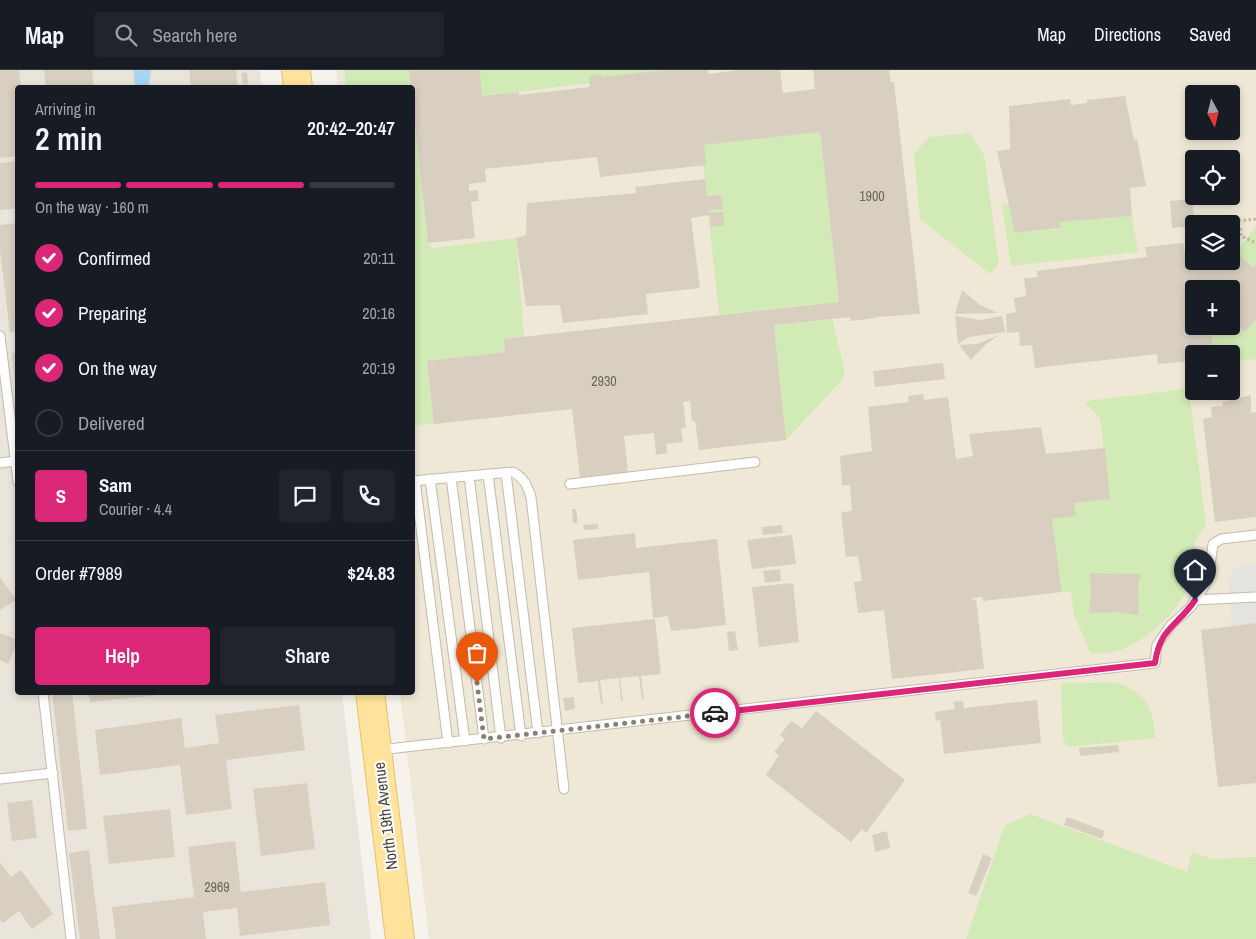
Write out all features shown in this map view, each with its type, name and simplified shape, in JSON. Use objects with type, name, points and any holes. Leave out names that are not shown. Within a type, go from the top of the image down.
[{"type":"main road","points":[[296,70],[298,85]]},
{"type":"main road","name":"North 19th Avenue","points":[[370,695],[400,939]]},
{"type":"lane","points":[[0,336],[15,461],[0,463]]},
{"type":"lane","points":[[570,484],[755,462]]},
{"type":"lane","points":[[415,480],[513,472],[523,478],[531,497],[564,789]]},
{"type":"lane","points":[[506,473],[538,734]]},
{"type":"lane","points":[[488,474],[521,736]]},
{"type":"lane","points":[[468,476],[501,738]]},
{"type":"lane","points":[[451,477],[484,739]]},
{"type":"lane","points":[[430,479],[465,741]]},
{"type":"lane","points":[[415,488],[448,743]]},
{"type":"lane","points":[[377,751],[1155,663],[1157,645],[1171,625],[1190,608],[1208,580],[1213,544],[1221,539],[1256,535]]},
{"type":"lane","points":[[1195,600],[1256,597]]},
{"type":"lane","points":[[43,695],[72,939]]},
{"type":"lane","points":[[0,779],[53,773]]},
{"type":"path","points":[[1256,219],[1235,221],[1240,227],[1241,236],[1256,243]]},
{"type":"shaded area","points":[[0,70],[260,70],[262,85],[15,85],[15,695],[342,695],[371,939],[0,939]]},
{"type":"shaded area","points":[[336,70],[1256,70],[1256,939],[429,939],[400,695],[415,695],[415,85],[338,85]]},
{"type":"shaded area","points":[[1256,562],[1256,623],[1232,626],[1228,582],[1230,575],[1236,567]]},
{"type":"green space","points":[[344,70],[409,70],[411,85],[346,85]]},
{"type":"green space","points":[[480,70],[700,70],[482,96]]},
{"type":"green space","points":[[415,128],[428,243],[433,248],[516,238],[524,337],[505,352],[427,361],[434,424],[415,425]]},
{"type":"green space","points":[[820,132],[839,302],[719,315],[703,165],[704,145]]},
{"type":"green space","points":[[970,133],[984,155],[999,263],[990,274],[920,219],[914,154],[929,137]]},
{"type":"green space","points":[[1009,204],[1015,233],[1060,229],[1060,222],[1132,216],[1138,252],[1011,266],[1002,205]]},
{"type":"green space","points":[[1256,226],[1256,264],[1253,267],[1240,256],[1240,248]]},
{"type":"green space","points":[[832,319],[845,372],[841,381],[786,440],[774,325]]},
{"type":"green space","points":[[1256,319],[1256,359],[1240,361],[1240,345],[1213,345],[1211,335],[1240,335],[1240,327],[1245,332]]},
{"type":"green space","points":[[1185,389],[1185,400],[1190,400],[1206,525],[1199,534],[1194,547],[1188,587],[1169,616],[1145,637],[1117,651],[1103,654],[1090,652],[1074,614],[1071,592],[1062,592],[1052,519],[1076,516],[1074,503],[1110,498],[1100,418],[1086,404],[1087,401]]},
{"type":"green space","points":[[1116,682],[1135,692],[1146,702],[1152,717],[1155,738],[1068,747],[1063,739],[1061,683]]},
{"type":"green space","points":[[1030,814],[1187,872],[1192,852],[1212,859],[1256,857],[1256,939],[966,939],[1005,825]]},
{"type":"water","points":[[133,70],[151,70],[149,85],[135,85]]},
{"type":"building","points":[[0,70],[19,70],[21,85],[15,85],[15,156],[0,158]]},
{"type":"building","points":[[44,70],[92,70],[94,85],[46,85]]},
{"type":"building","points":[[189,70],[236,70],[238,85],[191,85]]},
{"type":"building","points":[[409,70],[480,70],[482,96],[519,92],[519,95],[590,87],[589,76],[601,74],[601,77],[667,70],[708,70],[708,74],[740,70],[780,70],[783,93],[815,89],[813,70],[889,70],[891,82],[894,82],[920,314],[851,321],[850,317],[774,325],[786,440],[699,450],[695,421],[692,421],[690,401],[683,402],[686,427],[681,429],[683,442],[666,444],[667,453],[656,455],[654,433],[624,436],[628,472],[580,477],[572,409],[434,424],[427,361],[505,352],[504,339],[839,302],[820,132],[704,145],[706,165],[600,177],[597,157],[485,169],[486,182],[469,184],[469,191],[478,190],[479,201],[471,202],[475,238],[428,243],[415,125],[415,85],[411,85]]},
{"type":"building","points":[[247,72],[248,84],[243,85],[241,73]]},
{"type":"building","points":[[1125,96],[1134,140],[1137,139],[1146,186],[1130,188],[1132,216],[1060,222],[1060,228],[1015,233],[997,151],[1010,149],[1009,106],[1070,99],[1071,105],[1087,103],[1087,100]]},
{"type":"building","points":[[15,161],[15,208],[0,210],[0,163]]},
{"type":"building","points":[[705,179],[707,196],[721,195],[723,209],[708,210],[709,215],[691,218],[700,288],[646,294],[648,314],[563,323],[560,305],[526,306],[516,238],[526,235],[527,203],[636,193],[635,187]]},
{"type":"building","points":[[1185,200],[1185,205],[1193,205],[1194,215],[1185,215],[1185,227],[1172,228],[1170,201]]},
{"type":"building","points":[[723,212],[725,225],[711,227],[709,213]]},
{"type":"building","points":[[15,223],[15,331],[10,332],[0,250],[0,225]]},
{"type":"building","points":[[1183,243],[1185,270],[1240,270],[1240,256],[1253,267],[1256,264],[1256,319],[1245,332],[1240,327],[1240,280],[1185,280],[1185,335],[1211,335],[1213,345],[1185,345],[1185,362],[1158,364],[1157,354],[1035,368],[1032,345],[1020,346],[1019,332],[1007,333],[1006,314],[1016,312],[1014,298],[1026,296],[1024,278],[1038,277],[1037,271],[1147,257],[1145,247]]},
{"type":"building","points":[[962,290],[980,305],[998,313],[955,314]]},
{"type":"building","points":[[955,316],[981,320],[1002,316],[1005,332],[969,337],[958,344]]},
{"type":"building","points":[[999,335],[985,345],[971,360],[959,345],[977,344]]},
{"type":"building","points":[[12,353],[15,353],[15,382]]},
{"type":"building","points":[[943,363],[945,379],[875,387],[873,371]]},
{"type":"building","points":[[923,394],[924,400],[948,397],[956,459],[973,456],[969,434],[1041,427],[1046,454],[1105,448],[1110,499],[1074,503],[1076,516],[1052,519],[1062,592],[983,601],[982,597],[972,598],[973,600],[976,599],[984,669],[892,679],[884,610],[858,613],[854,582],[862,581],[858,556],[846,557],[841,512],[852,511],[850,485],[842,485],[840,456],[872,451],[868,407],[909,402],[908,396]]},
{"type":"building","points":[[1251,395],[1251,413],[1256,412],[1256,517],[1215,522],[1203,419],[1212,417],[1211,407],[1223,406],[1223,402],[1240,400],[1240,398]]},
{"type":"building","points":[[572,509],[576,509],[578,523],[573,523]]},
{"type":"building","points":[[598,524],[598,529],[584,530],[583,525]]},
{"type":"building","points":[[782,525],[783,533],[763,535],[762,527]]},
{"type":"building","points":[[635,533],[636,548],[717,539],[726,625],[671,631],[668,616],[653,618],[649,572],[578,580],[573,540]]},
{"type":"building","points":[[792,535],[796,564],[752,569],[747,540]]},
{"type":"building","points":[[780,569],[781,581],[765,583],[763,571]]},
{"type":"building","points":[[1090,573],[1141,574],[1138,583],[1139,615],[1113,612],[1089,613],[1091,595]]},
{"type":"building","points":[[0,577],[15,601],[0,610]]},
{"type":"building","points":[[793,583],[799,642],[759,647],[752,587]]},
{"type":"building","points":[[655,619],[661,674],[641,676],[644,699],[642,699],[639,676],[620,678],[623,701],[621,701],[619,678],[600,680],[603,703],[601,704],[598,681],[578,683],[572,628]]},
{"type":"building","points":[[1256,623],[1256,783],[1218,787],[1201,630]]},
{"type":"building","points":[[735,631],[738,650],[729,651],[727,632]]},
{"type":"building","points":[[0,633],[15,639],[15,647],[8,664],[0,660]]},
{"type":"building","points":[[52,695],[72,695],[87,829],[68,831]]},
{"type":"building","points":[[89,695],[157,695],[90,702]]},
{"type":"building","points":[[574,697],[575,709],[565,711],[563,698]]},
{"type":"building","points":[[1037,700],[1041,743],[944,754],[940,720],[936,721],[935,712],[955,709],[953,702],[963,701],[964,708]]},
{"type":"building","points":[[299,705],[305,750],[226,760],[232,809],[186,815],[180,765],[100,775],[95,730],[181,718],[185,748],[219,743],[215,715]]},
{"type":"building","points":[[816,711],[905,780],[866,833],[862,829],[851,842],[766,775],[779,755],[774,752],[785,739],[780,735],[791,721],[802,728]]},
{"type":"building","points":[[1118,745],[1119,752],[1080,756],[1079,748]]},
{"type":"building","points":[[307,783],[315,849],[261,856],[253,789]]},
{"type":"building","points":[[32,800],[37,838],[12,841],[7,803]]},
{"type":"building","points":[[170,809],[175,857],[109,864],[103,816]]},
{"type":"building","points":[[1067,817],[1105,831],[1102,839],[1064,825]]},
{"type":"building","points":[[887,831],[890,848],[875,852],[872,835]]},
{"type":"building","points":[[235,841],[241,892],[325,882],[330,925],[240,936],[237,908],[203,912],[206,939],[116,939],[112,907],[194,897],[188,847]]},
{"type":"building","points":[[89,850],[100,939],[80,939],[69,853]]},
{"type":"building","points":[[983,854],[992,858],[976,896],[968,893]]},
{"type":"building","points":[[0,862],[11,877],[21,870],[53,914],[32,929],[19,911],[3,923],[0,920]]},
{"type":"way so far","points":[[477,683],[484,739],[715,713]]},
{"type":"route","points":[[715,713],[1155,663],[1157,645],[1171,625],[1190,608],[1195,600]]}]
